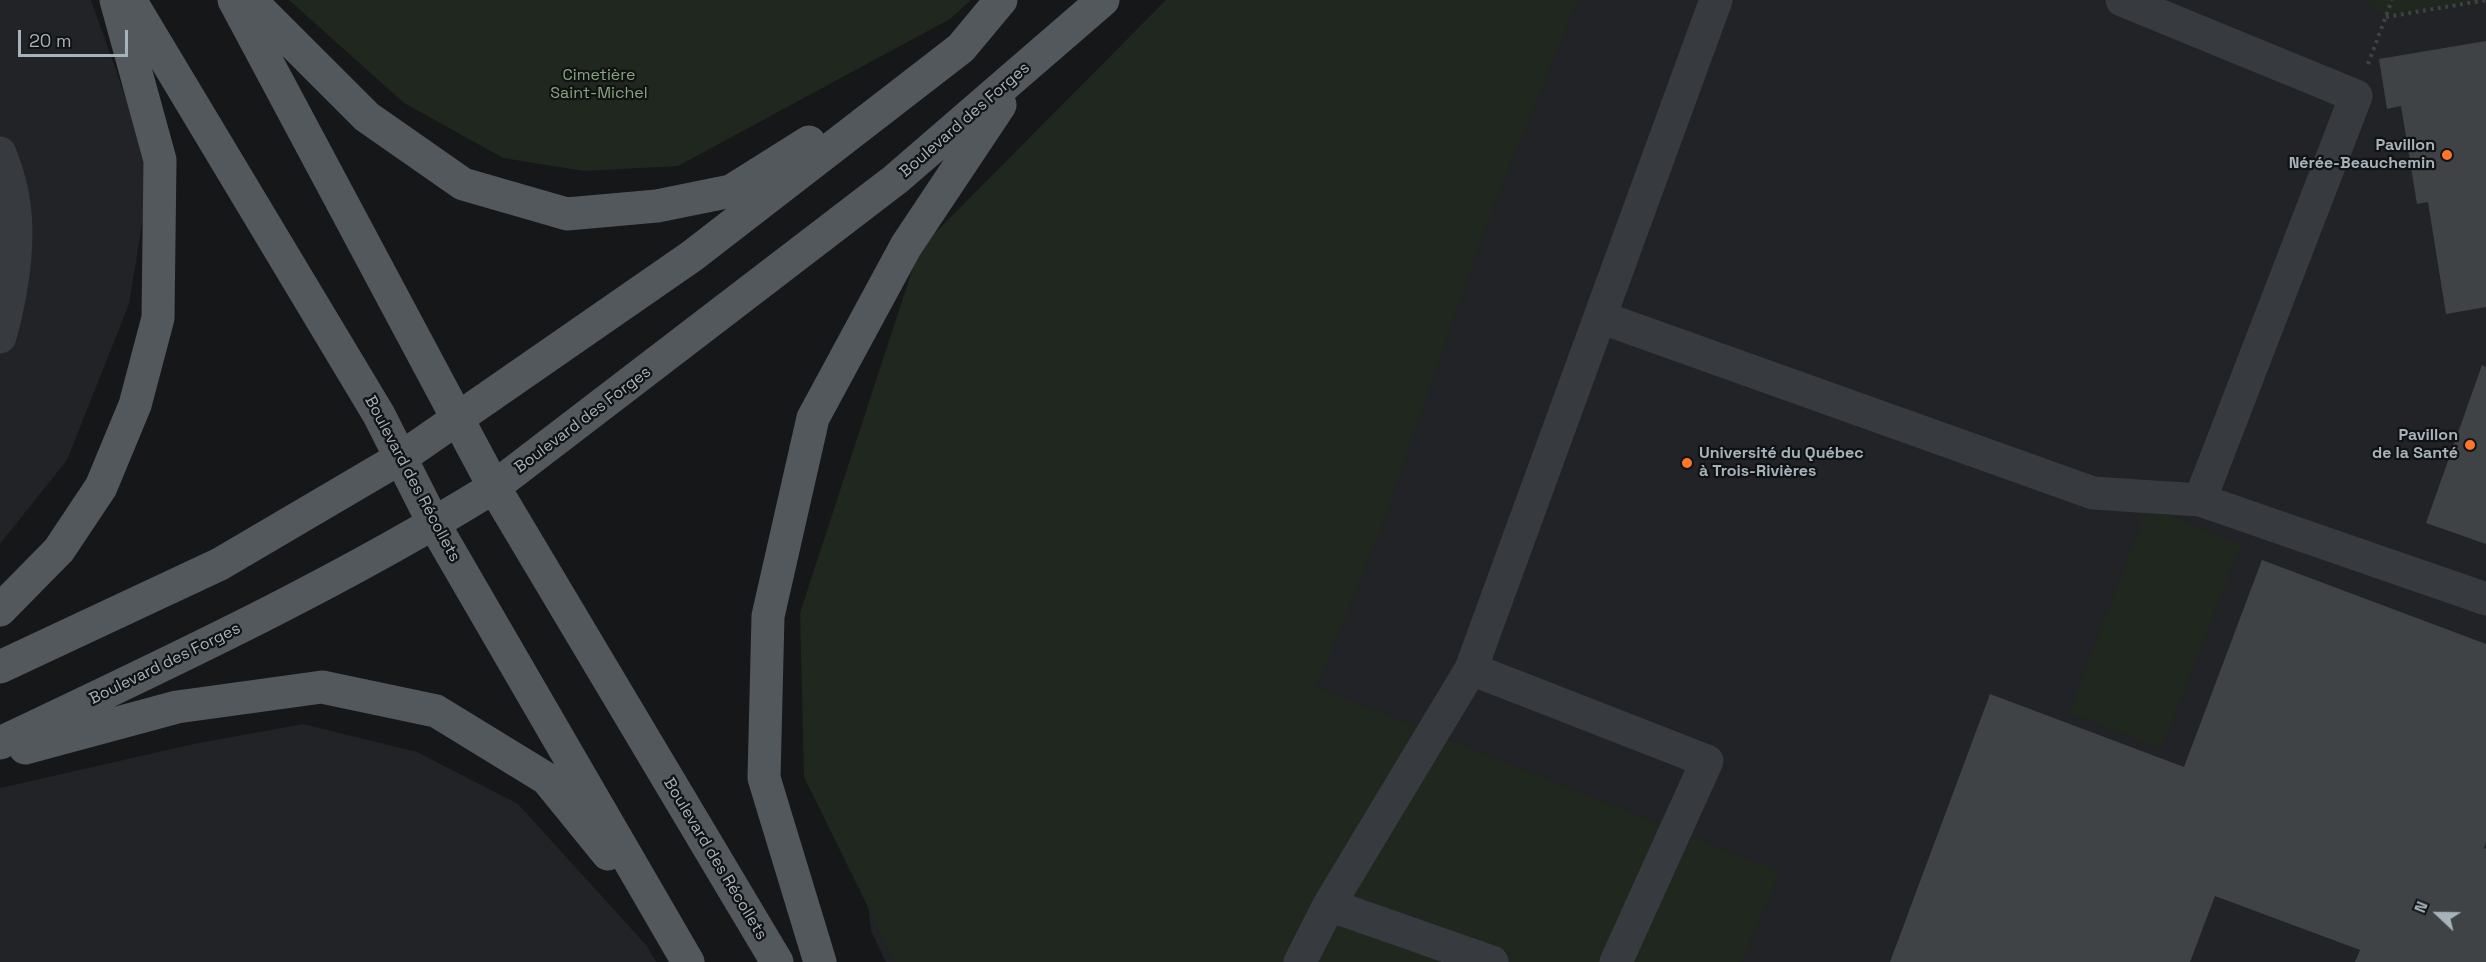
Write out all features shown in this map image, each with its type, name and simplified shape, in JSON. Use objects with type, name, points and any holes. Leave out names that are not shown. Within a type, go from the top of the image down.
[{"type":"main road","points":[[0,610],[59,550],[101,487],[135,405],[158,318],[160,160],[116,0]]},
{"type":"main road","name":"Boulevard des Récollets","points":[[130,0],[402,457],[435,524],[681,950]]},
{"type":"main road","name":"Boulevard des Récollets","points":[[234,0],[494,487],[777,962]]},
{"type":"main road","points":[[250,0],[367,117],[464,184],[567,214],[657,206],[731,191],[961,48]]},
{"type":"main road","points":[[0,667],[220,564],[402,457],[692,256],[961,48],[971,39],[1001,0]]},
{"type":"main road","name":"Boulevard des Forges","points":[[0,743],[235,632],[435,524],[494,487],[897,179],[1103,0]]},
{"type":"main road","points":[[820,962],[764,778],[768,616],[813,418],[906,246],[1025,68]]},
{"type":"main road","points":[[0,754],[177,707],[322,687],[436,711],[547,779],[681,950]]},
{"type":"lane","points":[[1300,962],[1329,904],[1471,669],[1716,0]]},
{"type":"lane","points":[[2122,0],[2356,96],[2200,500]]},
{"type":"lane","points":[[0,153],[13,197],[16,224],[12,287],[0,337]]},
{"type":"lane","points":[[1600,317],[2093,493],[2200,500],[2486,599]]},
{"type":"lane","points":[[1471,669],[1707,761],[1616,962]]},
{"type":"lane","points":[[1329,904],[1492,962]]},
{"type":"path","points":[[2356,96],[2392,0]]},
{"type":"path","points":[[2386,17],[2486,0]]},
{"type":"shaded area","points":[[0,0],[91,0],[151,169],[129,304],[67,460],[0,544]]},
{"type":"shaded area","name":"Université du Québec à Trois-Rivières","points":[[1202,0],[2486,0],[2486,962],[886,962],[871,931],[848,725]]},
{"type":"shaded area","points":[[303,724],[417,752],[518,804],[647,946],[656,962],[0,962],[0,788],[194,744]]},
{"type":"green space","name":"Cimetière Saint-Michel","points":[[289,0],[971,0],[950,19],[678,166],[584,171],[503,158],[404,103]]},
{"type":"green space","points":[[1166,0],[1578,0],[1491,212],[1383,523],[1317,687],[1780,872],[1741,962],[895,962],[804,777],[800,613],[919,249]]},
{"type":"green space","points":[[2364,0],[2486,0],[2386,17]]},
{"type":"green space","points":[[2147,508],[2241,544],[2162,748],[2069,713]]},
{"type":"building","name":"Pavillon Nérée-Beauchemin","points":[[2486,41],[2486,307],[2446,314],[2428,202],[2417,204],[2401,106],[2387,109],[2379,59]]},
{"type":"building","name":"Pavillon de la Santé","points":[[2482,365],[2486,367],[2486,544],[2426,523]]},
{"type":"building","points":[[2262,560],[2486,644],[2486,842],[2484,848],[2486,849],[2486,962],[2355,962],[2360,950],[2215,896],[2190,962],[1890,962],[1990,694],[2184,767]]},
{"type":"place","name":"Pavillon Nérée-Beauchemin","points":[[2447,155]]},
{"type":"place","name":"Pavillon de la Santé","points":[[2470,445]]},
{"type":"place","name":"Université du Québec à Trois-Rivières","points":[[1687,463]]}]
